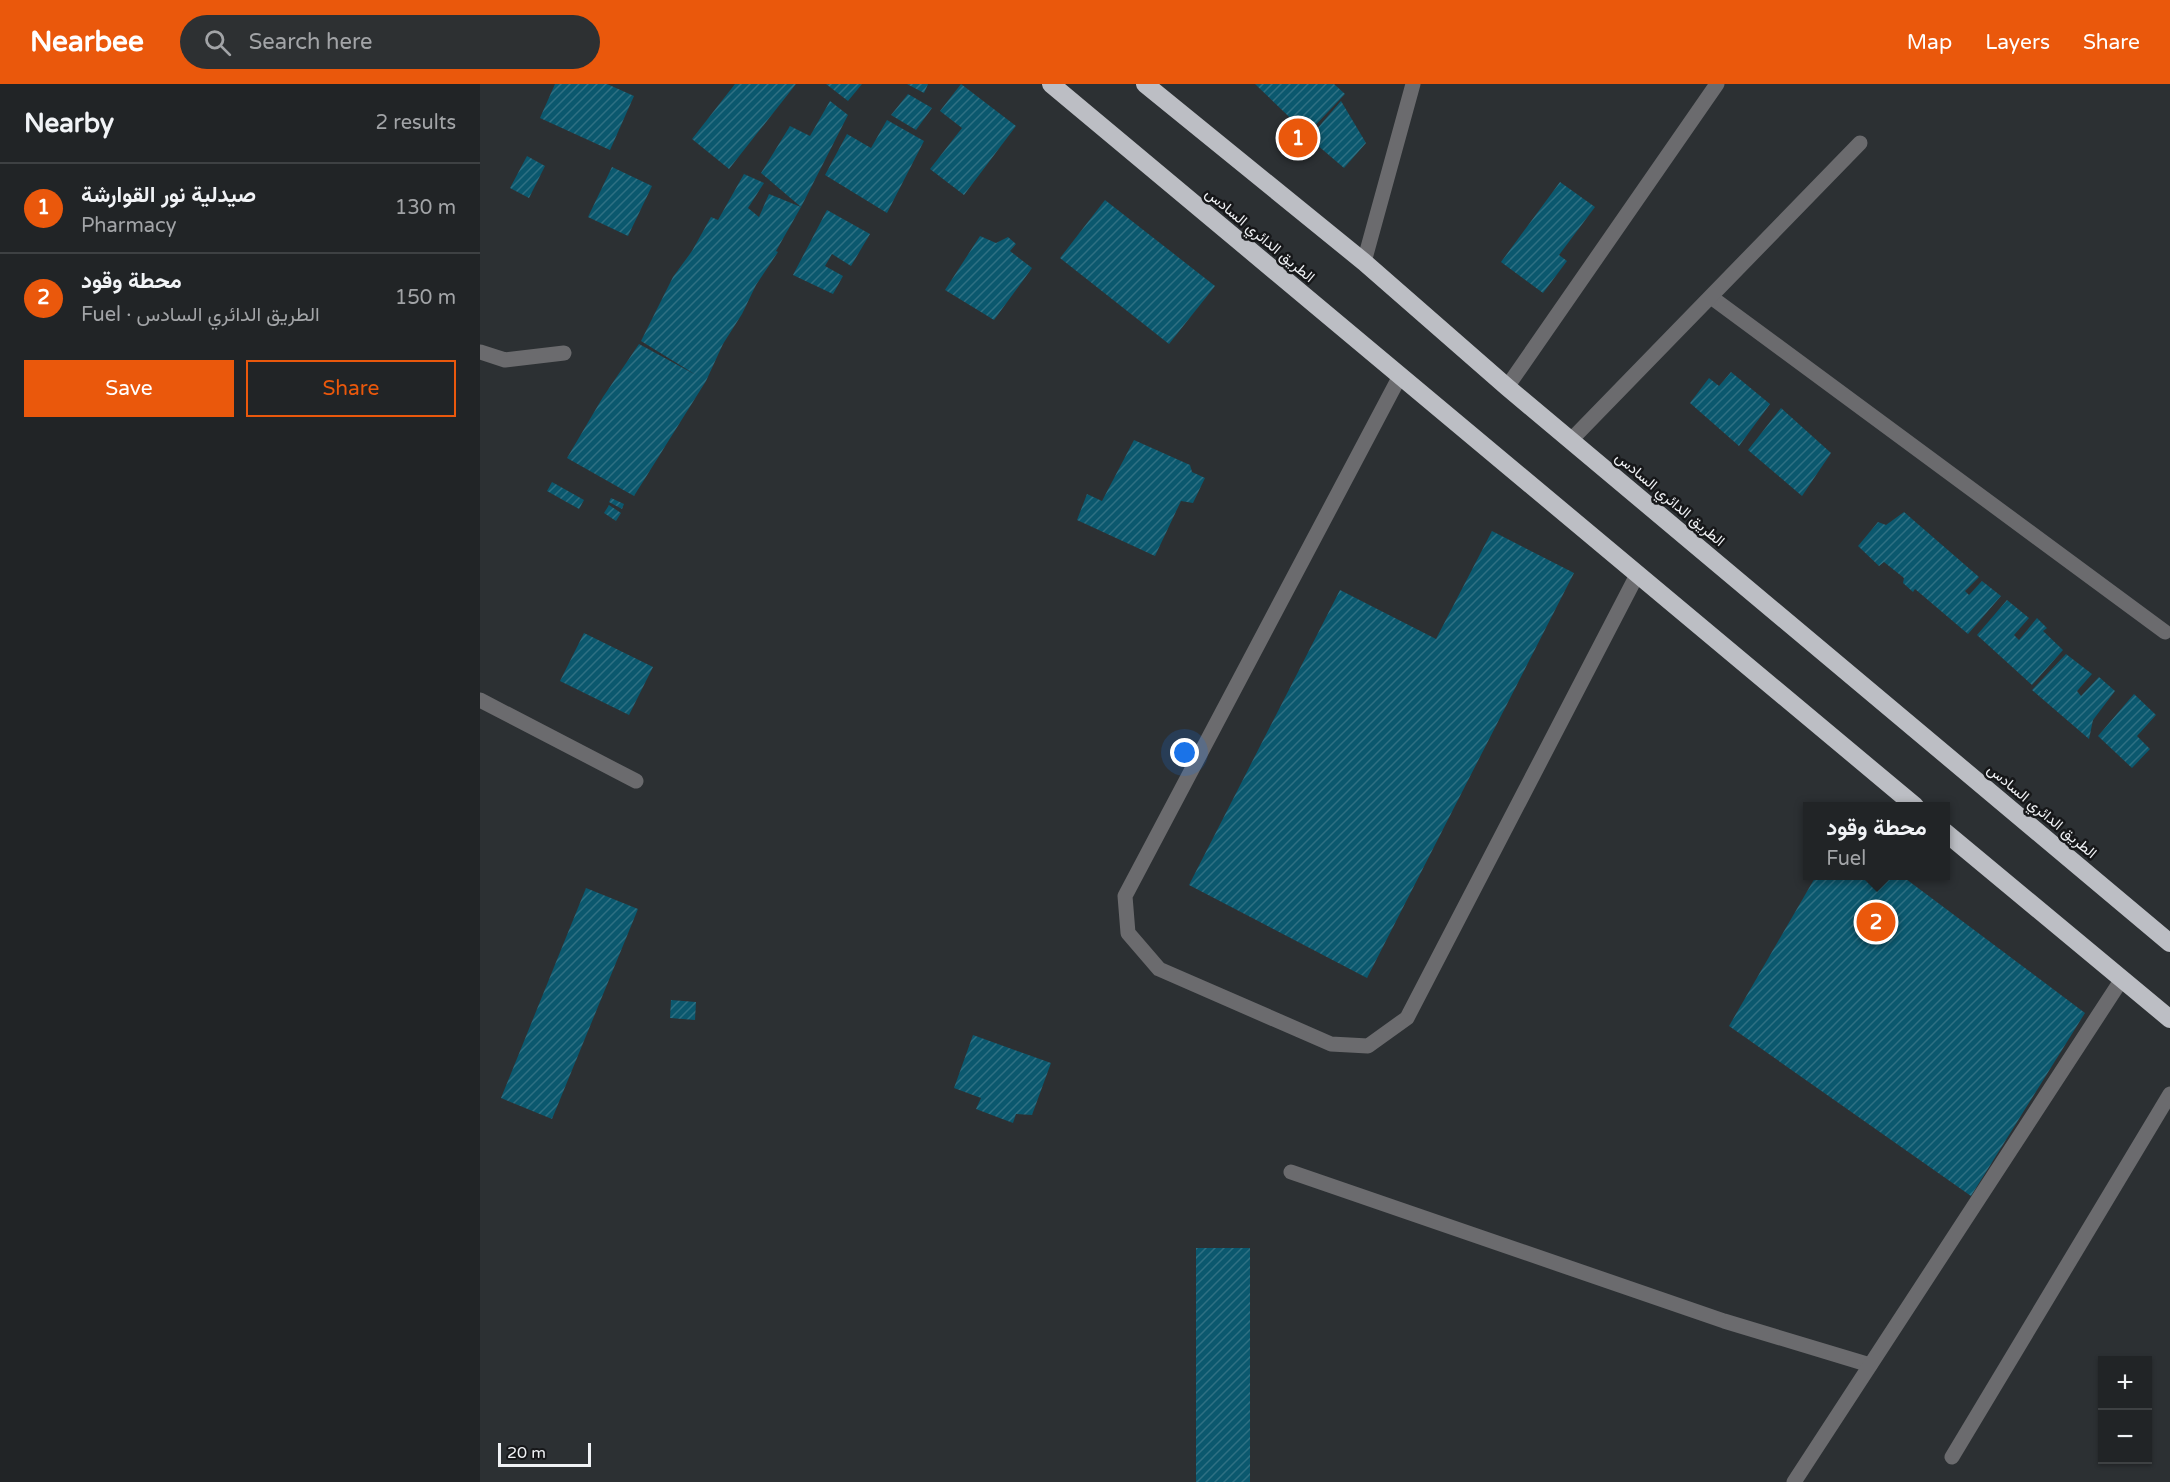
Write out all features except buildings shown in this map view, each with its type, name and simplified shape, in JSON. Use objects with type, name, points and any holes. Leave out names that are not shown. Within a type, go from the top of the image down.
[{"type":"highway","name":"الطريق الدائري السادس","points":[[1051,84],[1909,802]]},
{"type":"highway","name":"الطريق الدائري السادس","points":[[1145,84],[1364,262],[1507,387],[2170,943]]},
{"type":"highway","points":[[1950,836],[2170,1019]]},
{"type":"street","points":[[1364,262],[1413,84]]},
{"type":"street","points":[[1507,387],[1717,84]]},
{"type":"street","points":[[1571,440],[1860,143]]},
{"type":"street","points":[[1711,297],[2165,632]]},
{"type":"street","points":[[480,352],[505,360],[564,353]]},
{"type":"street","points":[[1400,376],[1125,896],[1128,933],[1159,969],[1331,1044],[1368,1046],[1407,1018],[1637,575]]},
{"type":"street","points":[[480,700],[636,781]]},
{"type":"street","points":[[1794,1482],[2122,979]]},
{"type":"street","points":[[1952,1457],[2170,1094]]},
{"type":"street","points":[[1291,1172],[1724,1321],[1870,1365]]},
{"type":"place","name":"صيدلية نور القوارشة","points":[[1298,138]]},
{"type":"place","name":"محطة وقود","points":[[1876,922]]}]
